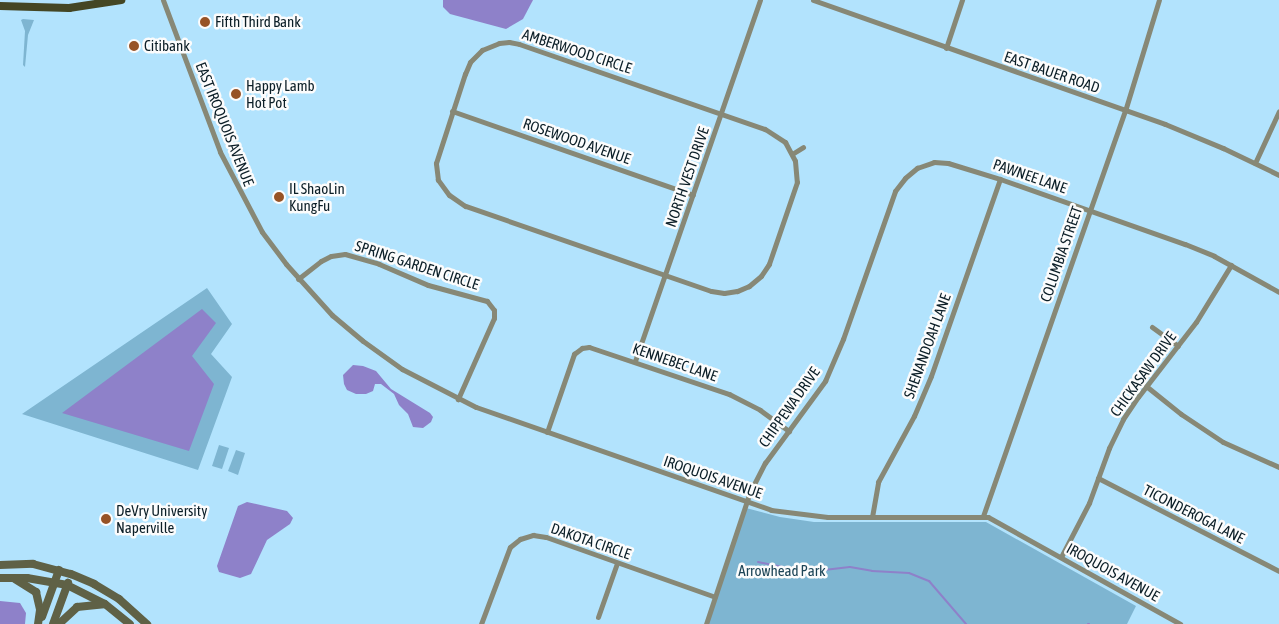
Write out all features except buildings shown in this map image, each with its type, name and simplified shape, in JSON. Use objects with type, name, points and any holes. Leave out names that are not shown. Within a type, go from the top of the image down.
[{"type":"main road","points":[[0,6],[69,8],[121,0]]},
{"type":"street","name":"EAST IROQUOIS AVENUE","points":[[163,0],[220,152],[246,206],[276,251]]},
{"type":"street","name":"NORTH VEST DRIVE","points":[[636,361],[760,0]]},
{"type":"street","name":"EAST BAUER ROAD","points":[[813,0],[1190,134],[1279,175]]},
{"type":"street","points":[[946,48],[962,0]]},
{"type":"street","name":"COLUMBIA STREET","points":[[984,516],[1125,110],[1159,0]]},
{"type":"street","name":"AMBERWOOD CIRCLE","points":[[509,42],[722,114],[775,134],[785,142],[792,154],[797,174],[793,195],[769,264],[761,276],[750,286],[724,293],[711,291],[465,206],[449,195],[438,180],[436,163],[452,111],[465,74],[474,57],[491,45],[509,42]]},
{"type":"street","name":"ROSEWOOD AVENUE","points":[[452,111],[694,195]]},
{"type":"street","points":[[1255,163],[1279,111]]},
{"type":"street","points":[[792,154],[803,146]]},
{"type":"street","name":"PAWNEE LANE","points":[[904,178],[917,168],[941,162],[960,165],[1185,244],[1231,265],[1279,292]]},
{"type":"street","name":"CHIPPEWA DRIVE","points":[[706,624],[747,502],[765,463],[811,402],[832,368],[895,191],[904,178]]},
{"type":"street","name":"SHENANDOAH LANE","points":[[872,517],[878,482],[914,416],[931,376],[1000,179]]},
{"type":"street","name":"IROQUOIS AVENUE","points":[[276,251],[332,315],[402,369],[458,399],[771,510],[806,516],[984,516],[1180,624]]},
{"type":"street","name":"SPRING GARDEN CIRCLE","points":[[298,278],[325,258],[345,254],[379,264],[428,285],[487,301],[494,310],[494,318],[458,399]]},
{"type":"street","name":"CHICKASAW DRIVE","points":[[1060,557],[1080,522],[1117,432],[1146,386],[1196,322],[1231,265]]},
{"type":"street","points":[[1152,327],[1178,346]]},
{"type":"street","name":"KENNEBEC LANE","points":[[547,432],[574,354],[582,348],[593,347],[729,394],[760,410],[789,431]]},
{"type":"street","points":[[1146,386],[1211,434],[1243,452],[1279,467]]},
{"type":"street","name":"TICONDEROGA LANE","points":[[1098,478],[1279,571]]},
{"type":"street","name":"DAKOTA CIRCLE","points":[[481,624],[510,547],[525,537],[533,535],[546,537],[715,597]]},
{"type":"street","points":[[598,617],[617,563]]},
{"type":"street","points":[[0,565],[33,564],[71,574],[119,599],[147,624]]},
{"type":"street","points":[[39,624],[60,570]]},
{"type":"street","points":[[53,624],[71,574]]},
{"type":"street","points":[[0,578],[55,582],[105,604],[130,624]]},
{"type":"street","points":[[14,578],[36,592],[40,610],[39,624]]},
{"type":"street","points":[[58,624],[77,607],[105,604]]},
{"type":"green space","points":[[21,20],[34,20],[28,35],[25,67],[23,65],[25,31]]},
{"type":"green space","points":[[207,288],[232,324],[211,354],[232,377],[198,470],[22,414]]},
{"type":"green space","points":[[219,445],[229,448],[222,469],[212,466]]},
{"type":"green space","points":[[236,450],[245,453],[238,475],[228,471]]},
{"type":"green space","name":"Arrowhead Park","points":[[746,508],[780,517],[814,522],[986,522],[1136,606],[1127,624],[706,624]]},
{"type":"shaded area","points":[[443,0],[533,0],[523,19],[506,29],[450,14],[443,7]]},
{"type":"shaded area","points":[[202,309],[216,323],[192,356],[214,384],[189,451],[62,413]]},
{"type":"shaded area","points":[[353,365],[363,366],[376,371],[391,389],[430,413],[433,417],[431,422],[423,428],[413,427],[408,414],[399,405],[394,394],[381,384],[375,384],[373,391],[366,394],[356,394],[347,390],[343,375]]},
{"type":"shaded area","points":[[247,502],[287,511],[293,518],[290,524],[267,540],[251,574],[240,578],[219,572],[217,566],[238,506]]},
{"type":"shaded area","points":[[0,601],[20,603],[26,613],[25,624],[0,624]]},
{"type":"waterway","points":[[758,562],[807,572],[850,567],[872,571],[909,573],[929,581],[966,624]]},
{"type":"place","name":"Fifth Third Bank","points":[[205,22]]},
{"type":"place","name":"Citibank","points":[[134,46]]},
{"type":"place","name":"Happy Lamb Hot Pot","points":[[236,94]]},
{"type":"place","name":"IL ShaoLin KungFu","points":[[279,197]]},
{"type":"place","name":"DeVry University Naperville","points":[[106,519]]}]
